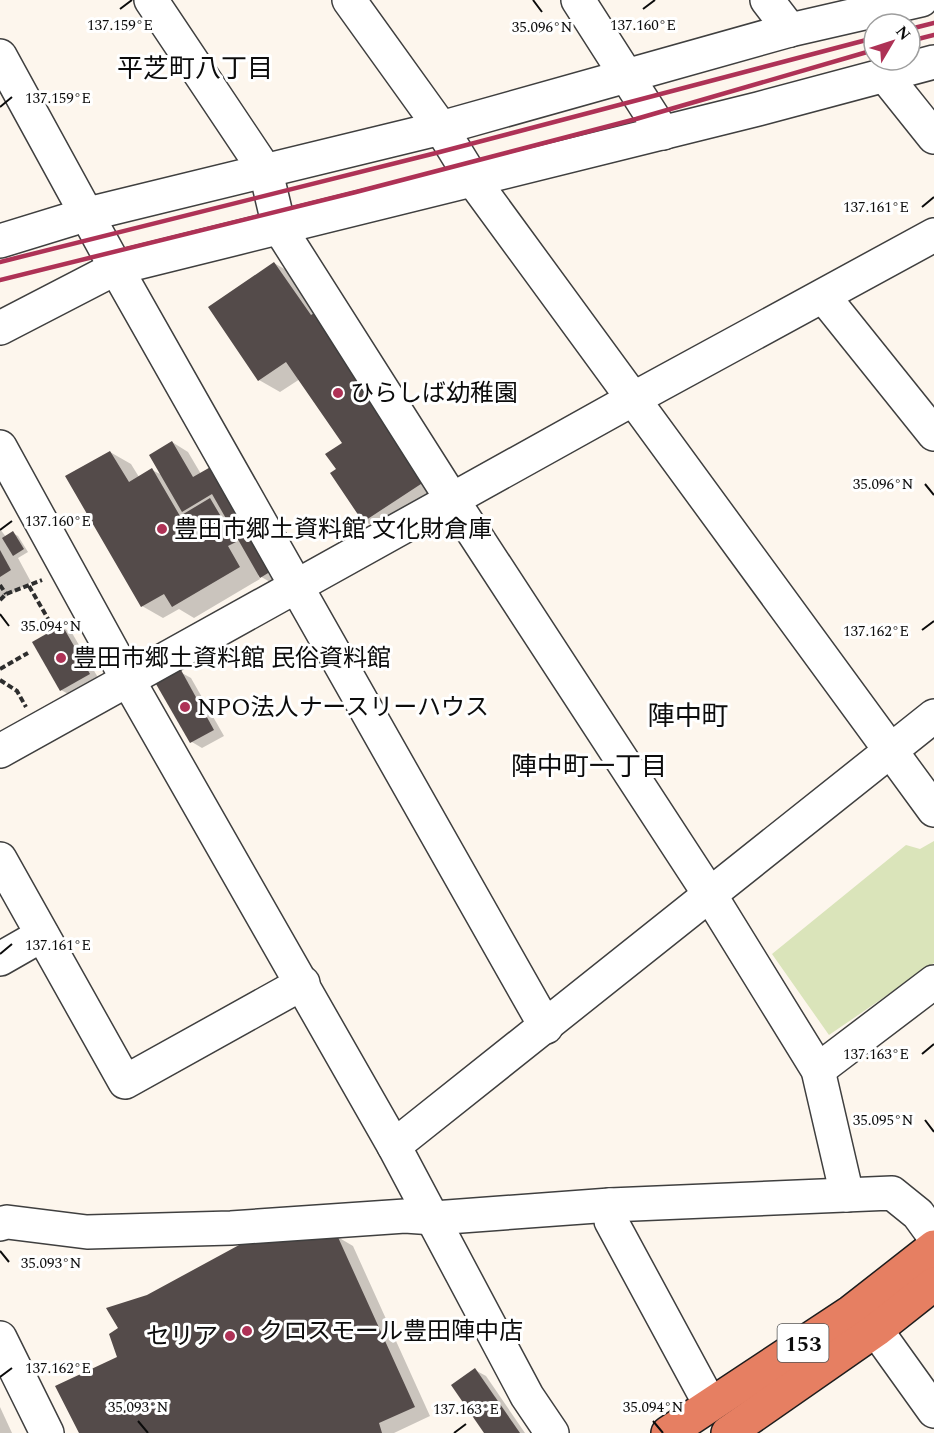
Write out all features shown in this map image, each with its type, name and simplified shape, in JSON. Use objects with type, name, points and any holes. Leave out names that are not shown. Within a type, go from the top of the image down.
[{"type":"highway","name":"153","points":[[668,1433],[850,1312],[934,1247]]},
{"type":"highway","name":"153","points":[[728,1433],[876,1330],[934,1284]]},
{"type":"street","points":[[151,0],[266,172],[279,227],[453,501],[710,895],[818,1070],[847,1195]]},
{"type":"street","points":[[349,0],[441,129],[473,180],[934,810]]},
{"type":"street","points":[[578,0],[663,133]]},
{"type":"street","points":[[766,0],[790,30]]},
{"type":"street","points":[[0,240],[88,214],[441,129],[790,30],[921,0]]},
{"type":"street","points":[[0,56],[116,268],[546,1027]]},
{"type":"street","points":[[0,328],[116,268],[663,133],[934,62]]},
{"type":"street","points":[[886,76],[934,137]]},
{"type":"street","points":[[0,750],[934,235]]},
{"type":"street","points":[[824,297],[934,434]]},
{"type":"street","points":[[0,447],[128,680],[303,983],[434,1218],[527,1396],[552,1433]]},
{"type":"street","points":[[394,1146],[443,1104],[546,1027],[934,716]]},
{"type":"street","points":[[0,859],[125,1082],[303,983]]},
{"type":"street","points":[[0,959],[42,935]]},
{"type":"street","points":[[818,1070],[934,982]]},
{"type":"street","points":[[2,1221],[87,1232],[231,1228],[405,1216],[434,1218],[610,1205],[892,1193],[918,1214],[934,1236]]},
{"type":"street","points":[[610,1205],[611,1221],[710,1404]]},
{"type":"street","points":[[876,1330],[934,1412]]},
{"type":"street","points":[[0,1338],[47,1433]]},
{"type":"path","points":[[0,600],[6,594],[29,586],[66,566]]},
{"type":"path","points":[[0,585],[6,594]]},
{"type":"path","points":[[29,586],[51,624]]},
{"type":"path","points":[[0,669],[28,653]]},
{"type":"path","points":[[0,680],[17,691],[38,729]]},
{"type":"green space","points":[[934,841],[934,963],[829,1035],[772,954],[906,845],[920,849]]},
{"type":"building","name":"ひらしば幼稚園","points":[[274,262],[311,315],[316,312],[370,391],[365,395],[424,482],[363,522],[330,473],[336,469],[325,454],[342,443],[286,362],[258,381],[208,307]]},
{"type":"building","points":[[172,441],[193,477],[214,465],[273,570],[260,578],[212,494],[182,512],[149,455]]},
{"type":"building","name":"豊田市郷土資料館 文化財倉庫","points":[[110,451],[129,482],[152,468],[180,516],[210,498],[236,542],[228,546],[240,567],[172,607],[164,594],[141,607],[65,476]]},
{"type":"building","points":[[13,531],[24,549],[13,556],[2,538]]},
{"type":"building","points":[[0,550],[11,570],[0,577]]},
{"type":"building","name":"豊田市郷土資料館 民俗資料館","points":[[62,625],[90,674],[60,691],[32,642]]},
{"type":"building","name":"NPO法人ナースリーハウス","points":[[181,670],[214,730],[190,743],[156,684]]},
{"type":"building","name":"クロスモール豊田陣中店","points":[[337,1235],[415,1407],[379,1423],[382,1433],[79,1433],[55,1386],[117,1357],[109,1334],[118,1328],[106,1308],[147,1295],[252,1238]]},
{"type":"building","points":[[475,1368],[520,1433],[484,1433],[451,1385]]},
{"type":"railway","points":[[922,26],[934,23]]},
{"type":"railway","points":[[922,38],[934,35]]},
{"type":"railway","points":[[0,262],[436,153],[862,41]]},
{"type":"railway","points":[[0,280],[356,192],[636,119],[862,53]]},
{"type":"place","name":"ひらしば幼稚園","points":[[338,393]]},
{"type":"place","name":"豊田市郷土資料館 文化財倉庫","points":[[162,529]]},
{"type":"place","name":"豊田市郷土資料館 民俗資料館","points":[[61,658]]},
{"type":"place","name":"NPO法人ナースリーハウス","points":[[185,707]]},
{"type":"place","name":"クロスモール豊田陣中店","points":[[247,1331]]},
{"type":"place","name":"セリア","points":[[230,1336]]},
{"type":"district","name":"平芝町八丁目","points":[[195,68]]},
{"type":"district","name":"陣中町","points":[[688,716]]},
{"type":"district","name":"陣中町一丁目","points":[[589,766]]}]
